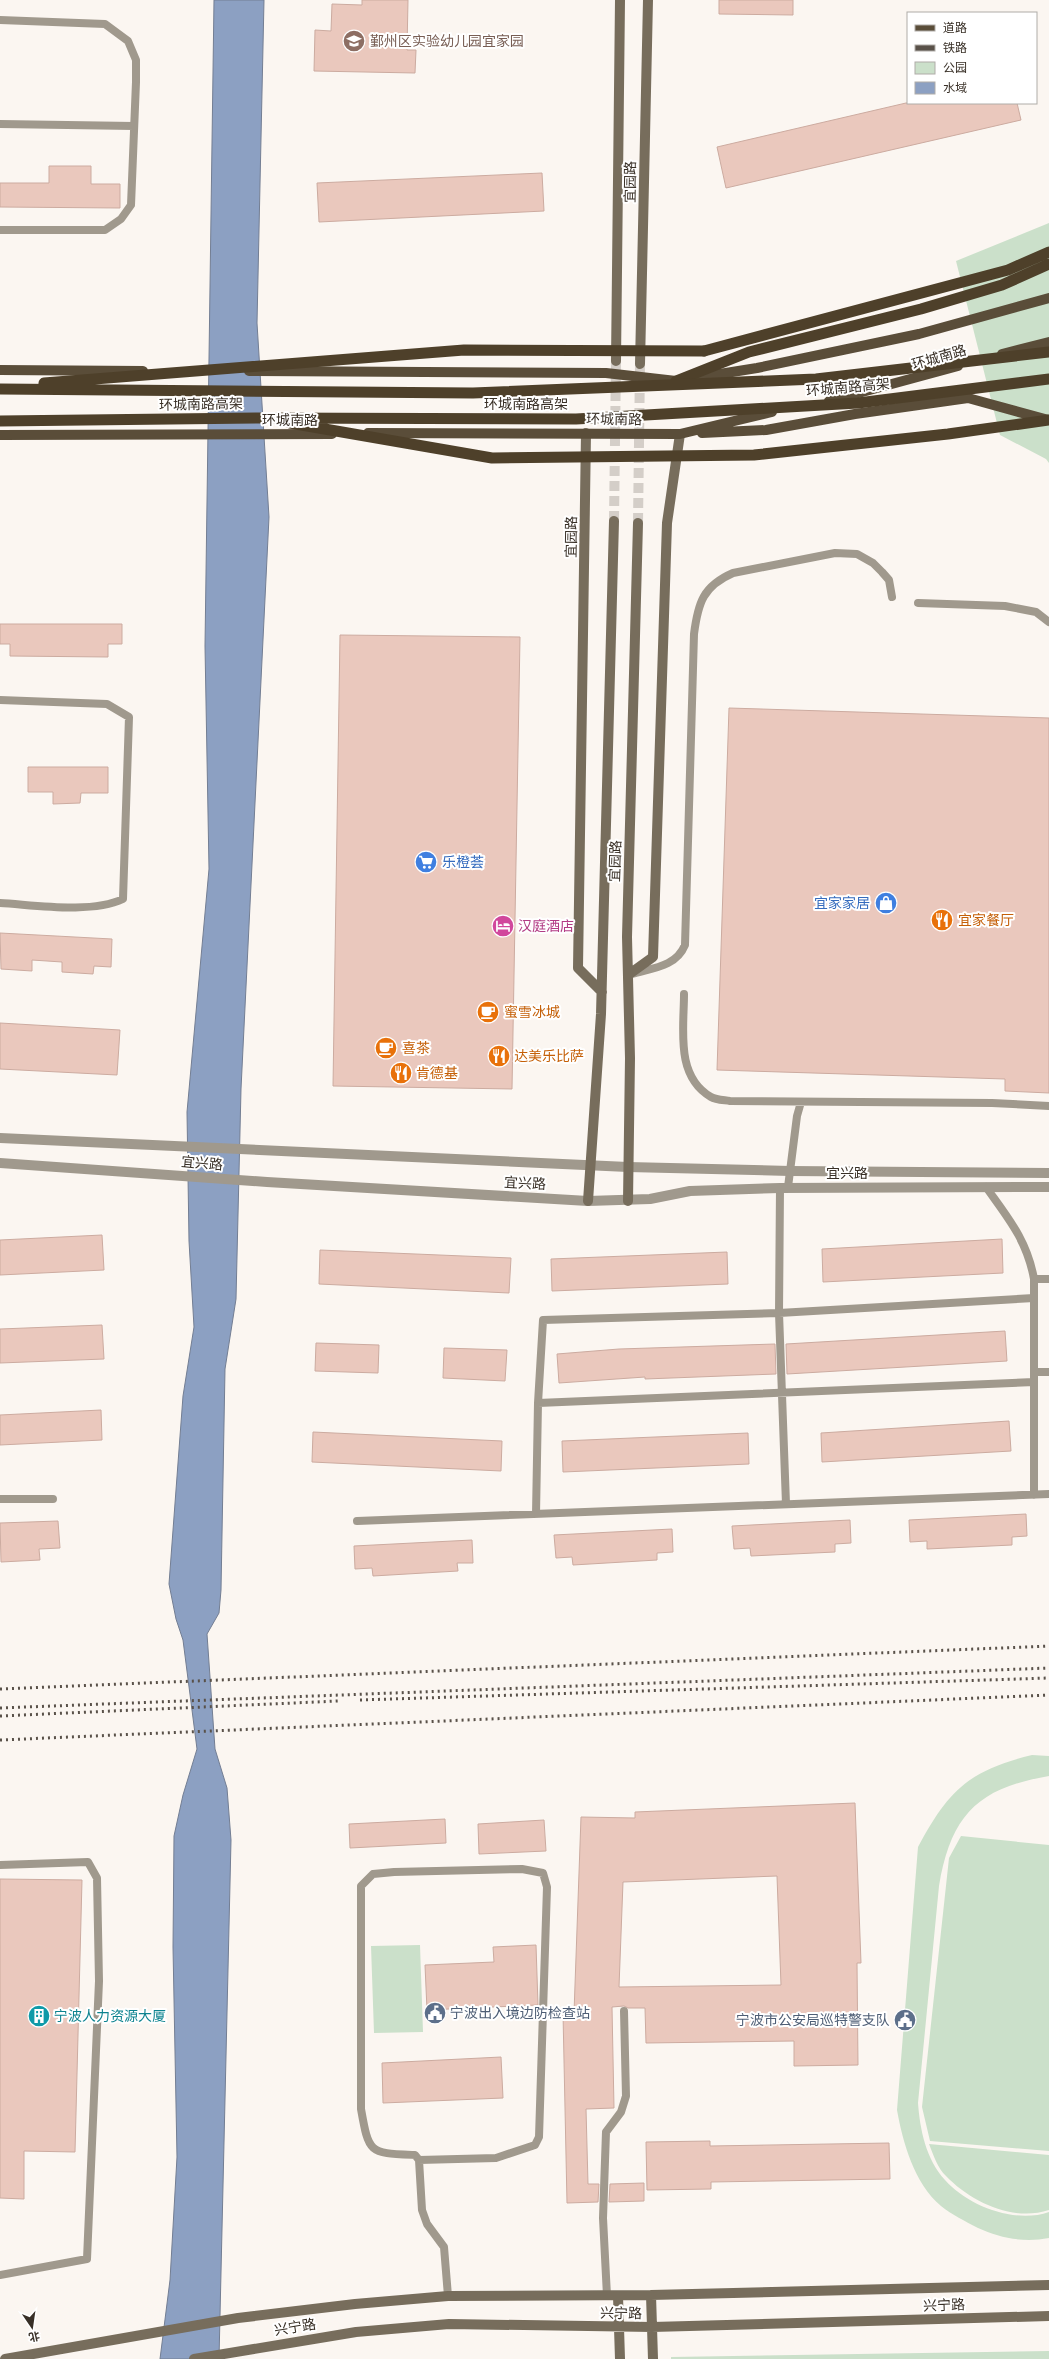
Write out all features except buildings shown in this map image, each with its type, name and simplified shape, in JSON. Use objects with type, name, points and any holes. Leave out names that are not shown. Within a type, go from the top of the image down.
[{"type":"highway","points":[[0,388],[464,350],[704,351],[1008,270],[1049,252]]},
{"type":"highway","points":[[676,381],[749,352],[921,309],[1002,285],[1049,264]]},
{"type":"highway","name":"环城南路高架","points":[[0,388],[473,393],[816,379],[1049,352]]},
{"type":"highway","name":"环城南路高架","points":[[0,421],[258,418],[576,419],[858,403],[1049,379]]},
{"type":"highway","points":[[258,418],[492,458],[754,455],[948,434],[1049,420]]},
{"type":"main road","name":"宜园路","points":[[616,361],[620,0]]},
{"type":"main road","name":"宜园路","points":[[640,364],[648,0]]},
{"type":"main road","name":"环城南路","points":[[0,370],[606,373],[676,381],[758,368],[919,334],[1049,298]]},
{"type":"main road","name":"环城南路","points":[[0,435],[680,434],[762,414],[842,398],[1049,342]]},
{"type":"main road","points":[[628,975],[653,957],[667,523],[680,434],[766,430],[855,414],[968,398],[1049,420]]},
{"type":"main road","name":"宜园路","points":[[586,433],[578,968],[602,992]]},
{"type":"main road","name":"宜园路","points":[[588,1201],[602,992],[614,521]]},
{"type":"main road","name":"宜园路","points":[[628,1201],[630,1058],[627,937],[638,523]]},
{"type":"main road","points":[[5,2359],[238,2318],[355,2304],[448,2296],[618,2296],[1049,2285]]},
{"type":"main road","points":[[651,2295],[653,2359]]},
{"type":"main road","points":[[618,2296],[620,2359]]},
{"type":"main road","name":"兴宁路","points":[[194,2359],[356,2332],[449,2324],[652,2327],[1049,2316]]},
{"type":"street","name":"宜兴路","points":[[0,1138],[591,1166],[790,1171],[1049,1173]]},
{"type":"street","name":"宜兴路","points":[[0,1163],[267,1182],[588,1201],[628,1201],[690,1191],[784,1188],[1049,1187]]},
{"type":"lane","points":[[0,20],[105,24],[128,41],[136,60],[131,205],[121,219],[105,230],[0,230]]},
{"type":"lane","points":[[0,124],[134,126]]},
{"type":"lane","points":[[628,975],[670,963],[682,953],[685,945],[694,634],[697,608],[707,590],[720,579],[733,573],[835,553],[857,554],[873,563],[889,580],[892,597]]},
{"type":"lane","points":[[918,603],[1005,606],[1036,612],[1049,622]]},
{"type":"lane","points":[[0,700],[107,704],[129,717],[122,899],[115,902],[81,907],[0,903]]},
{"type":"lane","points":[[684,994],[683,1049],[686,1066],[697,1084],[712,1097],[730,1101],[992,1103],[1049,1106]]},
{"type":"lane","points":[[786,1504],[779,1313],[784,1188],[790,1171],[797,1116],[801,1102]]},
{"type":"lane","points":[[986,1187],[1019,1235],[1030,1257],[1034,1279],[1034,1495]]},
{"type":"lane","points":[[1034,1279],[1049,1279]]},
{"type":"lane","points":[[536,1514],[538,1403],[542,1320],[779,1313],[1034,1298]]},
{"type":"lane","points":[[1034,1372],[1049,1372]]},
{"type":"lane","points":[[538,1403],[1034,1382]]},
{"type":"lane","points":[[357,1521],[1049,1494]]},
{"type":"lane","points":[[0,1500],[53,1499]]},
{"type":"lane","points":[[0,1865],[88,1862],[97,1878],[99,1981],[87,2259],[0,2275]]},
{"type":"lane","points":[[420,2160],[496,2158],[535,2145],[539,2137],[547,1887],[543,1873],[522,1869],[394,1872],[373,1874],[361,1886],[361,2109],[367,2142],[371,2147],[386,2154],[415,2155],[420,2160],[422,2210],[427,2224],[444,2247],[448,2296]]},
{"type":"lane","points":[[607,2296],[603,2218],[606,2132],[621,2112],[626,2096],[624,2010]]},
{"type":"green space","points":[[1049,223],[1049,463],[1046,459],[1000,435],[956,261]]},
{"type":"green space","points":[[1032,1755],[1049,1756],[1049,1776],[1024,1781],[1004,1788],[986,1797],[972,1809],[960,1823],[951,1841],[944,1861],[939,1886],[918,2103],[922,2134],[929,2154],[938,2172],[955,2189],[966,2198],[979,2205],[1007,2214],[1022,2216],[1049,2212],[1049,2238],[1021,2240],[986,2232],[959,2218],[941,2206],[932,2197],[924,2186],[911,2162],[906,2149],[897,2110],[918,1847],[940,1811],[951,1797],[963,1786],[976,1776],[992,1768]]},
{"type":"green space","points":[[961,1836],[1049,1845],[1049,2151],[930,2141],[922,2107],[949,1858]]},
{"type":"green space","points":[[420,1945],[423,2032],[374,2033],[371,1946]]},
{"type":"green space","points":[[929,2144],[1049,2155],[1049,2210],[1035,2213],[1021,2213],[993,2207],[980,2201],[956,2185],[943,2173]]},
{"type":"green space","points":[[1049,2351],[1049,2359],[671,2359],[671,2357]]},
{"type":"water","points":[[214,0],[264,0],[257,323],[269,517],[241,1089],[236,1299],[225,1369],[221,1590],[219,1613],[207,1634],[215,1749],[227,1788],[231,1840],[219,2359],[160,2359],[170,2280],[177,2157],[173,1947],[174,1836],[183,1795],[197,1749],[183,1640],[176,1619],[169,1584],[183,1396],[194,1327],[189,1241],[187,1112],[209,869],[205,646]]},
{"type":"tunnel","points":[[614,521],[616,361]]},
{"type":"tunnel","points":[[638,523],[640,364]]},
{"type":"railway","points":[[0,1689],[1049,1646]]},
{"type":"railway","points":[[0,1708],[1049,1668]]},
{"type":"railway","points":[[360,1700],[1049,1678]]},
{"type":"railway","points":[[0,1740],[1049,1695]]},
{"type":"railway","points":[[0,1716],[338,1701]]},
{"type":"place","name":"鄞州区实验幼儿园宜家园","points":[[354,41]]},
{"type":"place","name":"乐橙荟","points":[[426,862]]},
{"type":"place","name":"宜家家居","points":[[886,903]]},
{"type":"place","name":"宜家餐厅","points":[[942,920]]},
{"type":"place","name":"汉庭酒店","points":[[503,926]]},
{"type":"place","name":"蜜雪冰城","points":[[488,1012]]},
{"type":"place","name":"喜茶","points":[[386,1048]]},
{"type":"place","name":"达美乐比萨","points":[[499,1056]]},
{"type":"place","name":"肯德基","points":[[401,1073]]},
{"type":"place","name":"宁波出入境边防检查站","points":[[435,2013]]},
{"type":"place","name":"宁波人力资源大厦","points":[[39,2016]]},
{"type":"place","name":"宁波市公安局巡特警支队","points":[[905,2020]]}]
